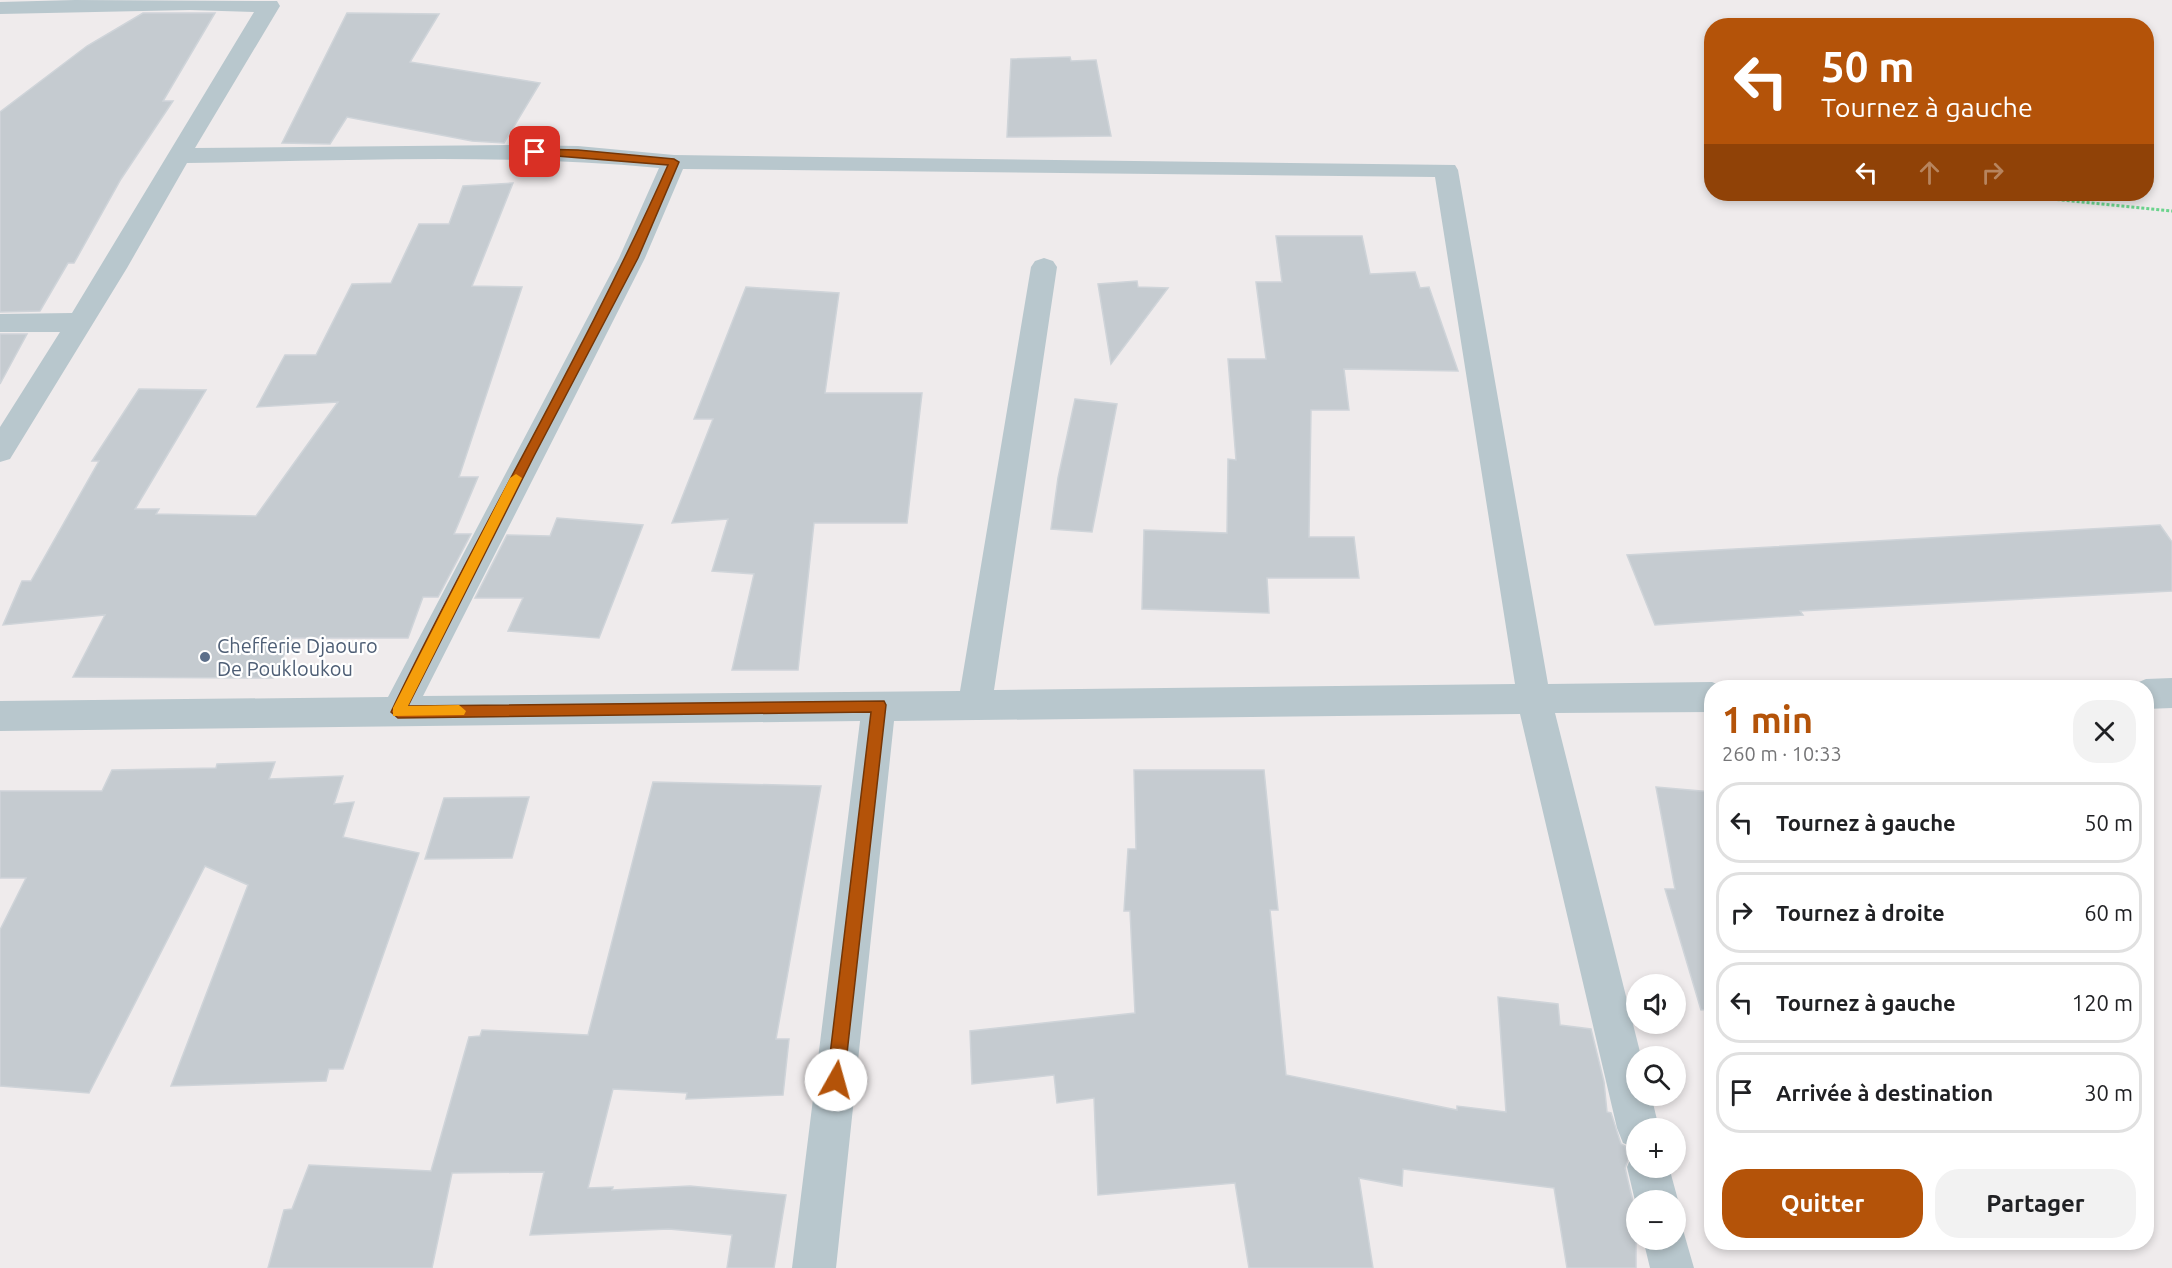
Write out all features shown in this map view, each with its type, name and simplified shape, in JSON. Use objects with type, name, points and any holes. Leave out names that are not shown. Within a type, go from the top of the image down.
[{"type":"street","points":[[0,8],[272,3]]},
{"type":"street","points":[[0,451],[180,156],[228,71],[272,3]]},
{"type":"street","points":[[180,156],[514,152],[578,153],[674,162],[1446,170],[1534,699],[1636,1118]]},
{"type":"street","points":[[398,712],[632,258],[674,162]]},
{"type":"street","points":[[975,704],[1044,267]]},
{"type":"street","points":[[0,322],[80,322]]},
{"type":"street","points":[[2154,694],[2172,693]]},
{"type":"street","points":[[0,716],[1704,698]]},
{"type":"street","points":[[814,1268],[879,705]]},
{"type":"street","points":[[1668,1250],[1672,1268]]},
{"type":"path","points":[[2072,201],[2172,211]]},
{"type":"building","points":[[143,13],[215,13],[163,101],[173,101],[121,179],[74,263],[68,263],[40,311],[0,312],[0,112],[87,46]]},
{"type":"building","points":[[347,13],[439,14],[410,62],[540,83],[504,143],[472,141],[347,117],[330,144],[282,143]]},
{"type":"building","points":[[1070,57],[1071,61],[1096,60],[1111,136],[1007,137],[1011,59]]},
{"type":"building","points":[[513,183],[472,286],[522,287],[459,477],[478,477],[454,534],[471,534],[438,597],[423,597],[408,638],[292,638],[273,678],[73,677],[105,615],[3,625],[22,581],[31,581],[99,461],[92,461],[139,389],[206,390],[135,509],[159,509],[156,514],[256,516],[338,402],[257,407],[285,355],[316,355],[352,284],[391,283],[419,224],[449,224],[463,186]]},
{"type":"building","points":[[1276,236],[1362,236],[1370,274],[1415,272],[1420,288],[1429,287],[1458,371],[1344,369],[1349,410],[1311,410],[1309,537],[1354,537],[1359,578],[1267,578],[1269,613],[1142,609],[1144,530],[1227,533],[1228,459],[1236,460],[1228,359],[1266,359],[1256,282],[1282,282]]},
{"type":"building","points":[[1137,281],[1138,287],[1168,288],[1111,364],[1098,284]]},
{"type":"building","points":[[746,287],[839,293],[825,393],[922,393],[907,523],[814,523],[798,670],[732,670],[754,574],[712,571],[728,519],[672,523],[713,419],[694,419]]},
{"type":"building","points":[[0,334],[27,334],[0,384]]},
{"type":"building","points":[[1075,399],[1117,404],[1092,532],[1051,529],[1058,478]]},
{"type":"building","points":[[557,518],[643,525],[599,638],[508,631],[523,598],[475,598],[507,535],[550,536]]},
{"type":"building","points":[[2160,525],[2172,542],[2172,591],[1800,611],[1803,615],[1655,625],[1627,555]]},
{"type":"building","points":[[275,762],[269,779],[343,776],[334,804],[354,802],[343,837],[419,853],[343,1069],[329,1069],[326,1081],[171,1086],[248,885],[205,866],[89,1093],[0,1086],[0,930],[26,878],[0,878],[0,791],[102,791],[112,770],[216,768],[217,764]]},
{"type":"building","points":[[1134,770],[1264,770],[1278,910],[1270,910],[1286,1075],[1457,1110],[1457,1106],[1506,1112],[1498,997],[1558,1004],[1560,1025],[1591,1029],[1604,1082],[1607,1112],[1611,1113],[1621,1144],[1625,1146],[1626,1151],[1626,1178],[1630,1190],[1626,1190],[1626,1250],[1636,1250],[1636,1268],[1567,1268],[1554,1188],[1403,1169],[1402,1186],[1359,1178],[1373,1268],[1249,1268],[1235,1183],[1098,1195],[1094,1098],[1057,1103],[1054,1075],[972,1084],[970,1031],[1135,1013],[1130,911],[1124,911],[1128,849],[1136,849]]},
{"type":"building","points":[[653,782],[821,786],[776,1039],[789,1039],[783,1095],[686,1099],[687,1093],[613,1089],[588,1188],[613,1187],[612,1190],[690,1186],[786,1195],[774,1268],[727,1268],[732,1235],[669,1229],[530,1235],[544,1172],[452,1173],[432,1268],[268,1268],[284,1210],[292,1209],[309,1165],[431,1171],[469,1037],[480,1036],[482,1030],[588,1035]]},
{"type":"building","points":[[1656,787],[1704,791],[1704,1010],[1701,1010],[1665,889],[1675,889]]},
{"type":"building","points":[[529,797],[512,858],[425,859],[444,798]]},
{"type":"slow traffic","points":[[459,711],[398,712],[516,478]]},
{"type":"place","name":"Chefferie Djaouro De Poukloukou","points":[[205,657]]},
{"type":"route","points":[[535,152],[578,153],[674,162],[632,258],[398,712],[879,705],[836,1080]]}]
